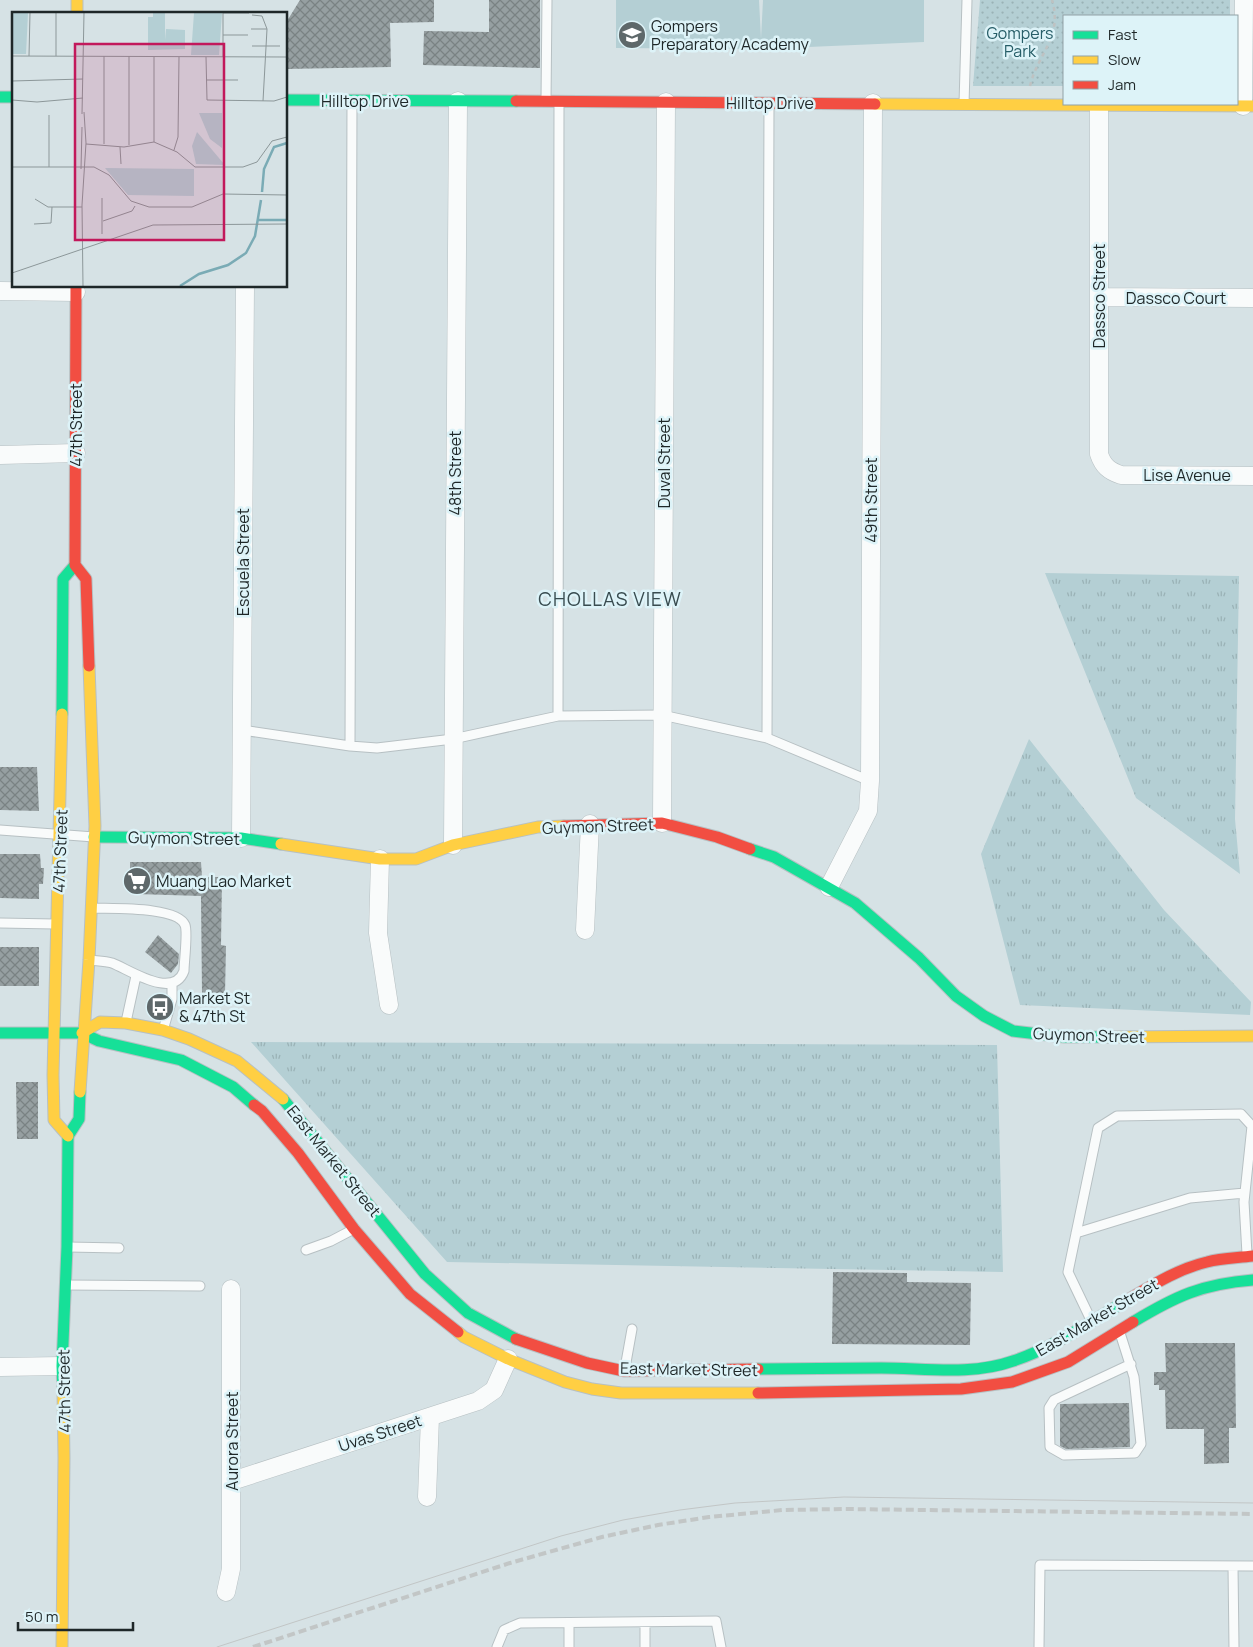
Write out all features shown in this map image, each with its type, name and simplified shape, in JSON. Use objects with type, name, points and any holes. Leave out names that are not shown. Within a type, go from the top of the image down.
[{"type":"main road","name":"Hilltop Drive","points":[[288,100],[1063,105]]},
{"type":"main road","name":"Hilltop Drive","points":[[1099,105],[1248,106]]},
{"type":"main road","name":"47th Street","points":[[62,1647],[64,1458],[62,1366],[67,1247],[68,1136],[78,1119],[96,826],[86,579],[75,565],[76,289]]},
{"type":"main road","name":"47th Street","points":[[68,1136],[54,1120],[55,1033],[63,579],[75,565]]},
{"type":"main road","name":"Guymon Street","points":[[94,837],[241,838],[380,859],[416,859],[453,844],[538,827],[662,823],[716,837],[774,857],[829,887],[856,903],[919,958],[956,996],[984,1016],[1014,1031],[1064,1036],[1253,1036]]},
{"type":"main road","name":"East Market Street","points":[[82,1034],[100,1022],[126,1023],[163,1030],[189,1039],[237,1061],[283,1099],[425,1274],[468,1313],[518,1340],[587,1363],[624,1371],[881,1368],[956,1370],[984,1368],[1012,1362],[1047,1348],[1164,1278],[1186,1268],[1209,1261],[1250,1257]]},
{"type":"main road","name":"East Market Street","points":[[0,1033],[82,1034],[99,1041],[181,1060],[233,1086],[262,1111],[298,1153],[354,1229],[410,1294],[464,1337],[508,1359],[565,1382],[592,1388],[621,1393],[672,1394],[962,1389],[1012,1382],[1068,1362],[1165,1303],[1195,1290],[1228,1282],[1253,1280]]},
{"type":"main road","points":[[508,1359],[517,1354],[563,1369]]},
{"type":"main road","points":[[580,1373],[589,1375],[624,1371]]},
{"type":"street","points":[[1244,0],[1248,106]]},
{"type":"street","name":"48th Street","points":[[453,844],[458,101]]},
{"type":"street","name":"Duval Street","points":[[662,823],[666,102]]},
{"type":"street","name":"49th Street","points":[[829,887],[868,811],[870,781],[873,104]]},
{"type":"street","name":"Dassco Street","points":[[1099,105],[1099,454],[1102,463],[1110,471],[1121,475]]},
{"type":"street","name":"Escuela Street","points":[[241,838],[244,288]]},
{"type":"street","points":[[0,291],[76,289]]},
{"type":"street","name":"Dassco Court","points":[[1099,297],[1253,298]]},
{"type":"street","points":[[0,455],[76,453]]},
{"type":"street","name":"Lise Avenue","points":[[1121,475],[1253,476]]},
{"type":"street","points":[[585,930],[590,824]]},
{"type":"street","points":[[380,859],[378,933],[389,1005]]},
{"type":"street","name":"Aurora Street","points":[[226,1592],[231,1569],[231,1289]]},
{"type":"street","name":"Uvas Street","points":[[232,1481],[478,1401],[494,1390],[508,1359]]},
{"type":"street","points":[[0,1367],[62,1366]]},
{"type":"street","points":[[428,1497],[430,1417]]},
{"type":"lane","points":[[546,102],[547,0]]},
{"type":"lane","points":[[964,104],[966,0]]},
{"type":"lane","points":[[350,746],[352,101]]},
{"type":"lane","points":[[558,716],[559,102]]},
{"type":"lane","points":[[767,738],[769,103]]},
{"type":"lane","points":[[242,730],[350,746],[377,748],[453,739],[558,716],[662,715],[767,738],[870,781]]},
{"type":"lane","points":[[0,830],[94,837]]},
{"type":"lane","points":[[89,960],[112,963],[136,976],[154,982],[172,984],[181,978],[184,972],[185,926],[180,917],[162,912],[92,908]]},
{"type":"lane","points":[[0,923],[57,924]]},
{"type":"lane","points":[[126,1023],[136,976]]},
{"type":"lane","points":[[163,1030],[172,999],[172,984]]},
{"type":"lane","points":[[1092,1322],[1068,1272],[1098,1128],[1117,1116],[1242,1114],[1252,1126],[1244,1202],[1250,1257]]},
{"type":"lane","points":[[1076,1233],[1190,1198],[1245,1193]]},
{"type":"lane","points":[[306,1250],[331,1241],[354,1229]]},
{"type":"lane","points":[[67,1247],[119,1248]]},
{"type":"lane","points":[[65,1285],[200,1286]]},
{"type":"lane","points":[[624,1371],[632,1329]]},
{"type":"lane","points":[[1119,1330],[1131,1364],[1134,1377],[1141,1444],[1135,1453],[1064,1455],[1050,1447],[1049,1408],[1054,1400],[1131,1364]]},
{"type":"lane","points":[[1040,1647],[1040,1565],[1253,1566]]},
{"type":"lane","points":[[1233,1566],[1234,1647]]},
{"type":"lane","points":[[497,1647],[504,1630],[520,1623],[716,1621],[721,1647]]},
{"type":"lane","points":[[645,1622],[645,1647]]},
{"type":"lane","points":[[568,1623],[568,1647]]},
{"type":"path","points":[[1030,87],[1033,73],[1047,48],[1055,28],[1056,11],[1052,0]]},
{"type":"green space","points":[[616,0],[759,0],[761,39],[763,0],[924,0],[924,42],[761,49],[616,48]]},
{"type":"green space","name":"Gompers Park","points":[[980,0],[1230,0],[1230,15],[1063,15],[1063,86],[973,86]]},
{"type":"green space","points":[[1045,573],[1239,576],[1235,819],[1240,874],[1136,798]]},
{"type":"green space","points":[[1029,739],[1164,910],[1251,1002],[1250,1015],[1020,1005],[981,854]]},
{"type":"green space","points":[[251,1042],[997,1045],[1003,1272],[447,1262]]},
{"type":"building","points":[[300,0],[434,0],[434,22],[390,23],[391,67],[288,69],[288,19]]},
{"type":"building","points":[[489,0],[540,0],[540,68],[423,65],[424,31],[489,32]]},
{"type":"building","points":[[0,767],[37,767],[39,811],[0,810]]},
{"type":"building","points":[[0,854],[40,854],[41,868],[44,868],[43,884],[39,884],[39,899],[0,898]]},
{"type":"building","points":[[130,862],[201,862],[202,877],[222,877],[221,945],[226,946],[225,994],[202,994],[201,896],[136,894],[136,890],[130,890]]},
{"type":"building","points":[[158,935],[179,954],[178,964],[171,973],[145,952]]},
{"type":"building","points":[[0,947],[39,947],[39,986],[0,986]]},
{"type":"building","points":[[16,1082],[38,1082],[38,1139],[17,1139]]},
{"type":"building","points":[[833,1272],[907,1273],[907,1282],[971,1283],[970,1345],[832,1344]]},
{"type":"building","points":[[1165,1343],[1235,1343],[1236,1428],[1229,1428],[1229,1463],[1204,1464],[1204,1429],[1166,1429],[1165,1390],[1159,1390],[1159,1385],[1154,1385],[1154,1372],[1166,1372]]},
{"type":"building","points":[[1129,1403],[1130,1447],[1066,1449],[1060,1446],[1060,1404]]},
{"type":"tram line","points":[[217,1647],[561,1536],[623,1520],[680,1510],[735,1503],[844,1497],[1253,1503]]},
{"type":"railway","points":[[253,1647],[510,1563],[602,1537],[658,1525],[709,1517],[783,1510],[845,1509],[1253,1514]]},
{"type":"traffic: fast","points":[[0,97],[12,97]]},
{"type":"traffic: fast","points":[[288,100],[516,101]]},
{"type":"traffic: fast","points":[[62,714],[63,579],[75,565]]},
{"type":"traffic: fast","points":[[94,837],[241,838],[281,844]]},
{"type":"traffic: fast","points":[[750,849],[774,857],[855,903],[919,958],[956,996],[984,1016],[1013,1031],[1064,1037],[1108,1037]]},
{"type":"traffic: fast","points":[[0,1033],[82,1033],[99,1041],[181,1060],[233,1087],[254,1105]]},
{"type":"traffic: fast","points":[[63,1392],[62,1366],[67,1247],[68,1136],[79,1119],[80,1092]]},
{"type":"traffic: fast","points":[[283,1099],[425,1274],[468,1313],[516,1339]]},
{"type":"traffic: fast","points":[[1133,1322],[1176,1298],[1204,1288],[1253,1280]]},
{"type":"traffic: fast","points":[[758,1369],[881,1368],[964,1370],[997,1366],[1028,1356],[1070,1335],[1124,1302]]},
{"type":"traffic: slow","points":[[77,0],[77,12]]},
{"type":"traffic: slow","points":[[875,104],[1063,105]]},
{"type":"traffic: slow","points":[[1064,105],[1253,106]]},
{"type":"traffic: slow","points":[[80,1092],[89,960],[95,826],[89,666]]},
{"type":"traffic: slow","points":[[62,714],[53,1075],[54,1120],[68,1136]]},
{"type":"traffic: slow","points":[[281,844],[380,859],[416,859],[453,845],[538,827],[564,826]]},
{"type":"traffic: slow","points":[[82,1033],[100,1022],[126,1023],[163,1030],[189,1039],[237,1061],[283,1099]]},
{"type":"traffic: slow","points":[[1108,1037],[1253,1036]]},
{"type":"traffic: slow","points":[[458,1332],[464,1337],[508,1359],[565,1382],[592,1389],[621,1393],[758,1393]]},
{"type":"traffic: slow","points":[[62,1647],[63,1392]]},
{"type":"traffic: jam","points":[[516,101],[875,104]]},
{"type":"traffic: jam","points":[[76,288],[75,565],[86,579],[89,666]]},
{"type":"traffic: jam","points":[[564,826],[662,823],[717,837],[750,849]]},
{"type":"traffic: jam","points":[[254,1105],[262,1111],[298,1153],[354,1229],[410,1294],[458,1332]]},
{"type":"traffic: jam","points":[[1124,1302],[1164,1279],[1196,1265],[1218,1260],[1253,1256]]},
{"type":"traffic: jam","points":[[758,1393],[961,1389],[1012,1382],[1068,1362],[1133,1322]]},
{"type":"traffic: jam","points":[[516,1339],[587,1363],[624,1371],[758,1369]]},
{"type":"place","name":"Gompers Preparatory Academy","points":[[632,35]]},
{"type":"place","name":"Muang Lao Market","points":[[137,881]]},
{"type":"place","name":"Market St & 47th St","points":[[160,1007]]},
{"type":"district","name":"CHOLLAS VIEW","points":[[610,599]]}]
